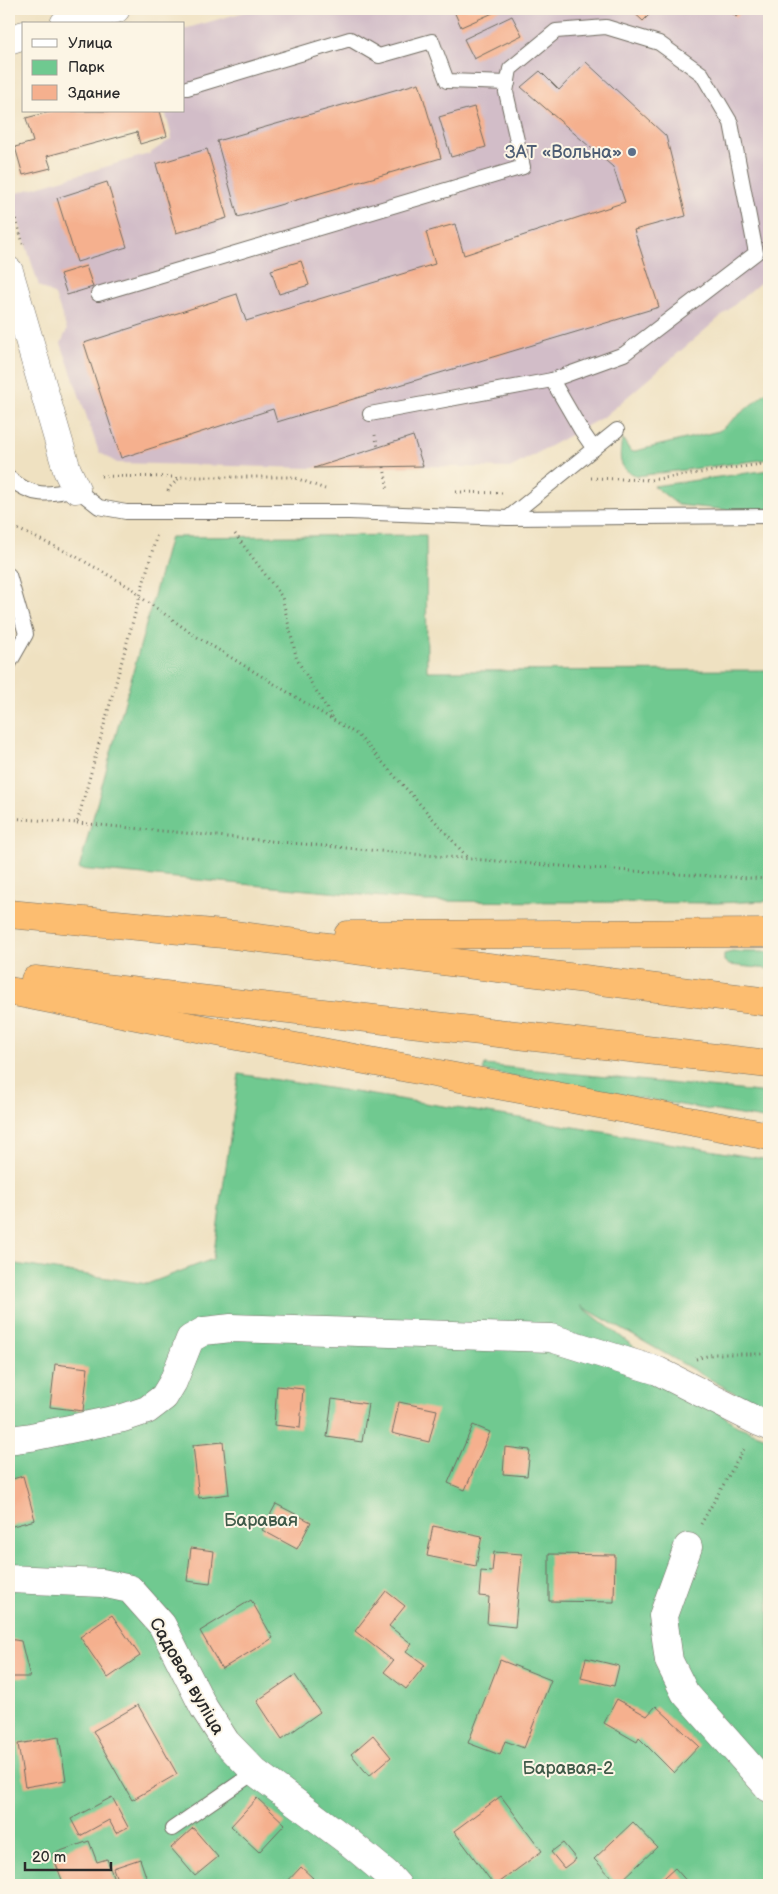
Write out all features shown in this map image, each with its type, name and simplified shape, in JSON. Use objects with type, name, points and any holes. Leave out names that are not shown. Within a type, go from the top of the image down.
[{"type":"highway","points":[[9,914],[234,935],[769,1002]]},
{"type":"highway","points":[[234,935],[769,933]]},
{"type":"highway","points":[[9,977],[769,1064]]},
{"type":"highway","points":[[9,991],[769,1136]]},
{"type":"street","points":[[71,22],[116,9]]},
{"type":"street","points":[[9,40],[22,36]]},
{"type":"street","points":[[17,261],[67,470],[84,482]]},
{"type":"street","points":[[9,1440],[114,1420],[147,1410],[164,1397],[173,1382],[190,1339],[204,1331],[232,1328],[551,1338],[658,1371],[764,1424]]},
{"type":"street","points":[[688,1548],[663,1616],[669,1662],[685,1693],[769,1788]]},
{"type":"street","name":"Садовая вуліца","points":[[9,1579],[102,1584],[130,1589],[162,1625],[204,1708],[226,1742],[255,1772],[350,1843],[392,1880]]},
{"type":"lane","points":[[98,294],[523,167],[506,92],[510,69],[556,31],[606,27],[659,43],[702,74],[730,123],[756,253],[624,354],[552,380],[370,414]]},
{"type":"lane","points":[[187,88],[350,38],[379,56],[432,41],[447,81],[508,83]]},
{"type":"lane","points":[[552,380],[594,449]]},
{"type":"lane","points":[[508,518],[617,430]]},
{"type":"lane","points":[[9,478],[22,489],[50,495],[84,482],[99,507],[126,512],[350,512],[508,518],[769,516]]},
{"type":"lane","points":[[9,574],[26,634],[9,664]]},
{"type":"lane","points":[[172,1829],[255,1772]]},
{"type":"path","points":[[9,196],[17,261]]},
{"type":"path","points":[[584,478],[650,480],[769,463]]},
{"type":"path","points":[[384,467],[388,491],[397,491]]},
{"type":"path","points":[[77,823],[168,488],[180,477]]},
{"type":"path","points":[[84,482],[180,477],[293,477],[328,490]]},
{"type":"path","points":[[454,492],[539,493]]},
{"type":"path","points":[[218,511],[282,596],[296,660],[334,720]]},
{"type":"path","points":[[9,525],[75,556],[133,589],[139,596],[194,635],[358,735],[470,859]]},
{"type":"path","points":[[9,818],[470,859],[769,879]]},
{"type":"path","points":[[658,1371],[714,1354],[769,1354]]},
{"type":"path","points":[[688,1548],[764,1424]]},
{"type":"shaded area","name":"ЗАТ «Вольна»","points":[[255,9],[769,9],[769,275],[605,416],[510,468],[423,466],[313,468],[117,463],[99,452],[61,343],[67,330],[55,295],[39,286],[10,195],[149,154],[172,138],[165,112],[185,112],[185,29]]},
{"type":"green space","points":[[769,390],[769,459],[637,476],[630,473],[622,465],[620,456],[622,438],[631,452],[719,431]]},
{"type":"green space","points":[[769,470],[769,509],[738,511],[678,505],[654,486]]},
{"type":"green space","points":[[426,535],[427,671],[769,670],[769,901],[717,903],[426,901],[79,869],[170,537]]},
{"type":"green space","points":[[732,952],[769,952],[769,969],[729,965],[724,961],[724,954]]},
{"type":"green space","points":[[485,1065],[769,1093],[769,1120],[483,1071]]},
{"type":"green space","name":"Баравая","points":[[239,1074],[520,1118],[769,1160],[769,1410],[754,1404],[581,1306],[737,1426],[769,1438],[769,1885],[9,1885],[9,1263],[147,1284],[213,1259]]},
{"type":"building","points":[[453,9],[502,9],[461,27]]},
{"type":"building","points":[[630,9],[655,9],[643,21]]},
{"type":"building","points":[[728,9],[745,9],[736,17]]},
{"type":"building","points":[[512,16],[522,35],[474,59],[464,39]]},
{"type":"building","points":[[586,62],[666,136],[686,216],[634,230],[659,307],[277,422],[273,409],[121,458],[84,343],[237,294],[246,321],[435,264],[426,232],[455,224],[464,255],[625,202],[613,167],[521,87],[540,71],[559,90]]},
{"type":"building","points":[[419,83],[441,158],[238,217],[217,141]]},
{"type":"building","points":[[474,107],[486,147],[451,157],[439,117]]},
{"type":"building","points":[[49,112],[160,112],[167,136],[140,144],[137,132],[47,156],[51,168],[23,175],[15,147],[33,142],[26,118]]},
{"type":"building","points":[[207,149],[227,218],[176,233],[156,164]]},
{"type":"building","points":[[107,182],[127,247],[77,262],[57,198]]},
{"type":"building","points":[[301,261],[309,285],[279,294],[271,270]]},
{"type":"building","points":[[86,266],[93,287],[67,295],[60,274]]},
{"type":"building","points":[[413,436],[423,466],[314,468]]},
{"type":"building","points":[[55,1364],[88,1368],[83,1411],[50,1407]]},
{"type":"building","points":[[277,1386],[303,1389],[300,1428],[274,1425]]},
{"type":"building","points":[[332,1399],[368,1404],[362,1442],[327,1437]]},
{"type":"building","points":[[399,1402],[437,1410],[429,1442],[392,1433]]},
{"type":"building","points":[[473,1425],[490,1432],[465,1490],[448,1483]]},
{"type":"building","points":[[223,1442],[229,1494],[199,1498],[193,1445]]},
{"type":"building","points":[[505,1447],[530,1450],[527,1476],[503,1474]]},
{"type":"building","points":[[23,1476],[35,1520],[9,1527],[9,1480]]},
{"type":"building","points":[[276,1504],[311,1522],[297,1549],[262,1530]]},
{"type":"building","points":[[433,1526],[482,1536],[476,1566],[427,1556]]},
{"type":"building","points":[[191,1548],[214,1551],[210,1584],[187,1581]]},
{"type":"building","points":[[494,1552],[522,1554],[515,1627],[487,1624],[489,1597],[479,1596],[481,1571],[492,1572]]},
{"type":"building","points":[[549,1554],[615,1555],[614,1602],[549,1601]]},
{"type":"building","points":[[386,1591],[405,1606],[389,1626],[412,1644],[406,1651],[425,1665],[406,1689],[384,1672],[393,1661],[355,1631]]},
{"type":"building","points":[[251,1600],[273,1638],[222,1669],[200,1631]]},
{"type":"building","points":[[112,1615],[140,1656],[108,1678],[80,1637]]},
{"type":"building","points":[[9,1639],[21,1641],[30,1677],[9,1677]]},
{"type":"building","points":[[586,1658],[619,1666],[614,1686],[581,1678]]},
{"type":"building","points":[[500,1660],[551,1680],[524,1748],[505,1741],[500,1755],[468,1743]]},
{"type":"building","points":[[295,1675],[320,1712],[282,1739],[257,1701]]},
{"type":"building","points":[[617,1699],[647,1716],[656,1706],[699,1746],[674,1773],[639,1738],[637,1742],[604,1723]]},
{"type":"building","points":[[138,1705],[177,1774],[132,1800],[93,1731]]},
{"type":"building","points":[[373,1735],[391,1757],[369,1776],[351,1754]]},
{"type":"building","points":[[59,1737],[66,1780],[25,1787],[18,1744]]},
{"type":"building","points":[[501,1796],[542,1851],[494,1885],[454,1831]]},
{"type":"building","points":[[112,1797],[128,1827],[116,1833],[109,1820],[80,1836],[71,1819]]},
{"type":"building","points":[[257,1798],[285,1824],[259,1852],[231,1826]]},
{"type":"building","points":[[633,1822],[657,1847],[618,1884],[594,1859]]},
{"type":"building","points":[[193,1828],[218,1857],[195,1876],[171,1848]]},
{"type":"building","points":[[89,1841],[97,1862],[107,1859],[115,1882],[105,1885],[64,1885],[52,1854]]},
{"type":"building","points":[[563,1843],[576,1859],[564,1868],[551,1852]]},
{"type":"building","points":[[140,1859],[149,1885],[119,1885],[113,1868]]},
{"type":"building","points":[[301,1867],[313,1878],[306,1885],[284,1885]]},
{"type":"building","points":[[675,1868],[690,1885],[656,1885]]},
{"type":"place","name":"ЗАТ «Вольна»","points":[[632,152]]},
{"type":"park label","name":"Баравая-2","points":[[568,1768]]}]
